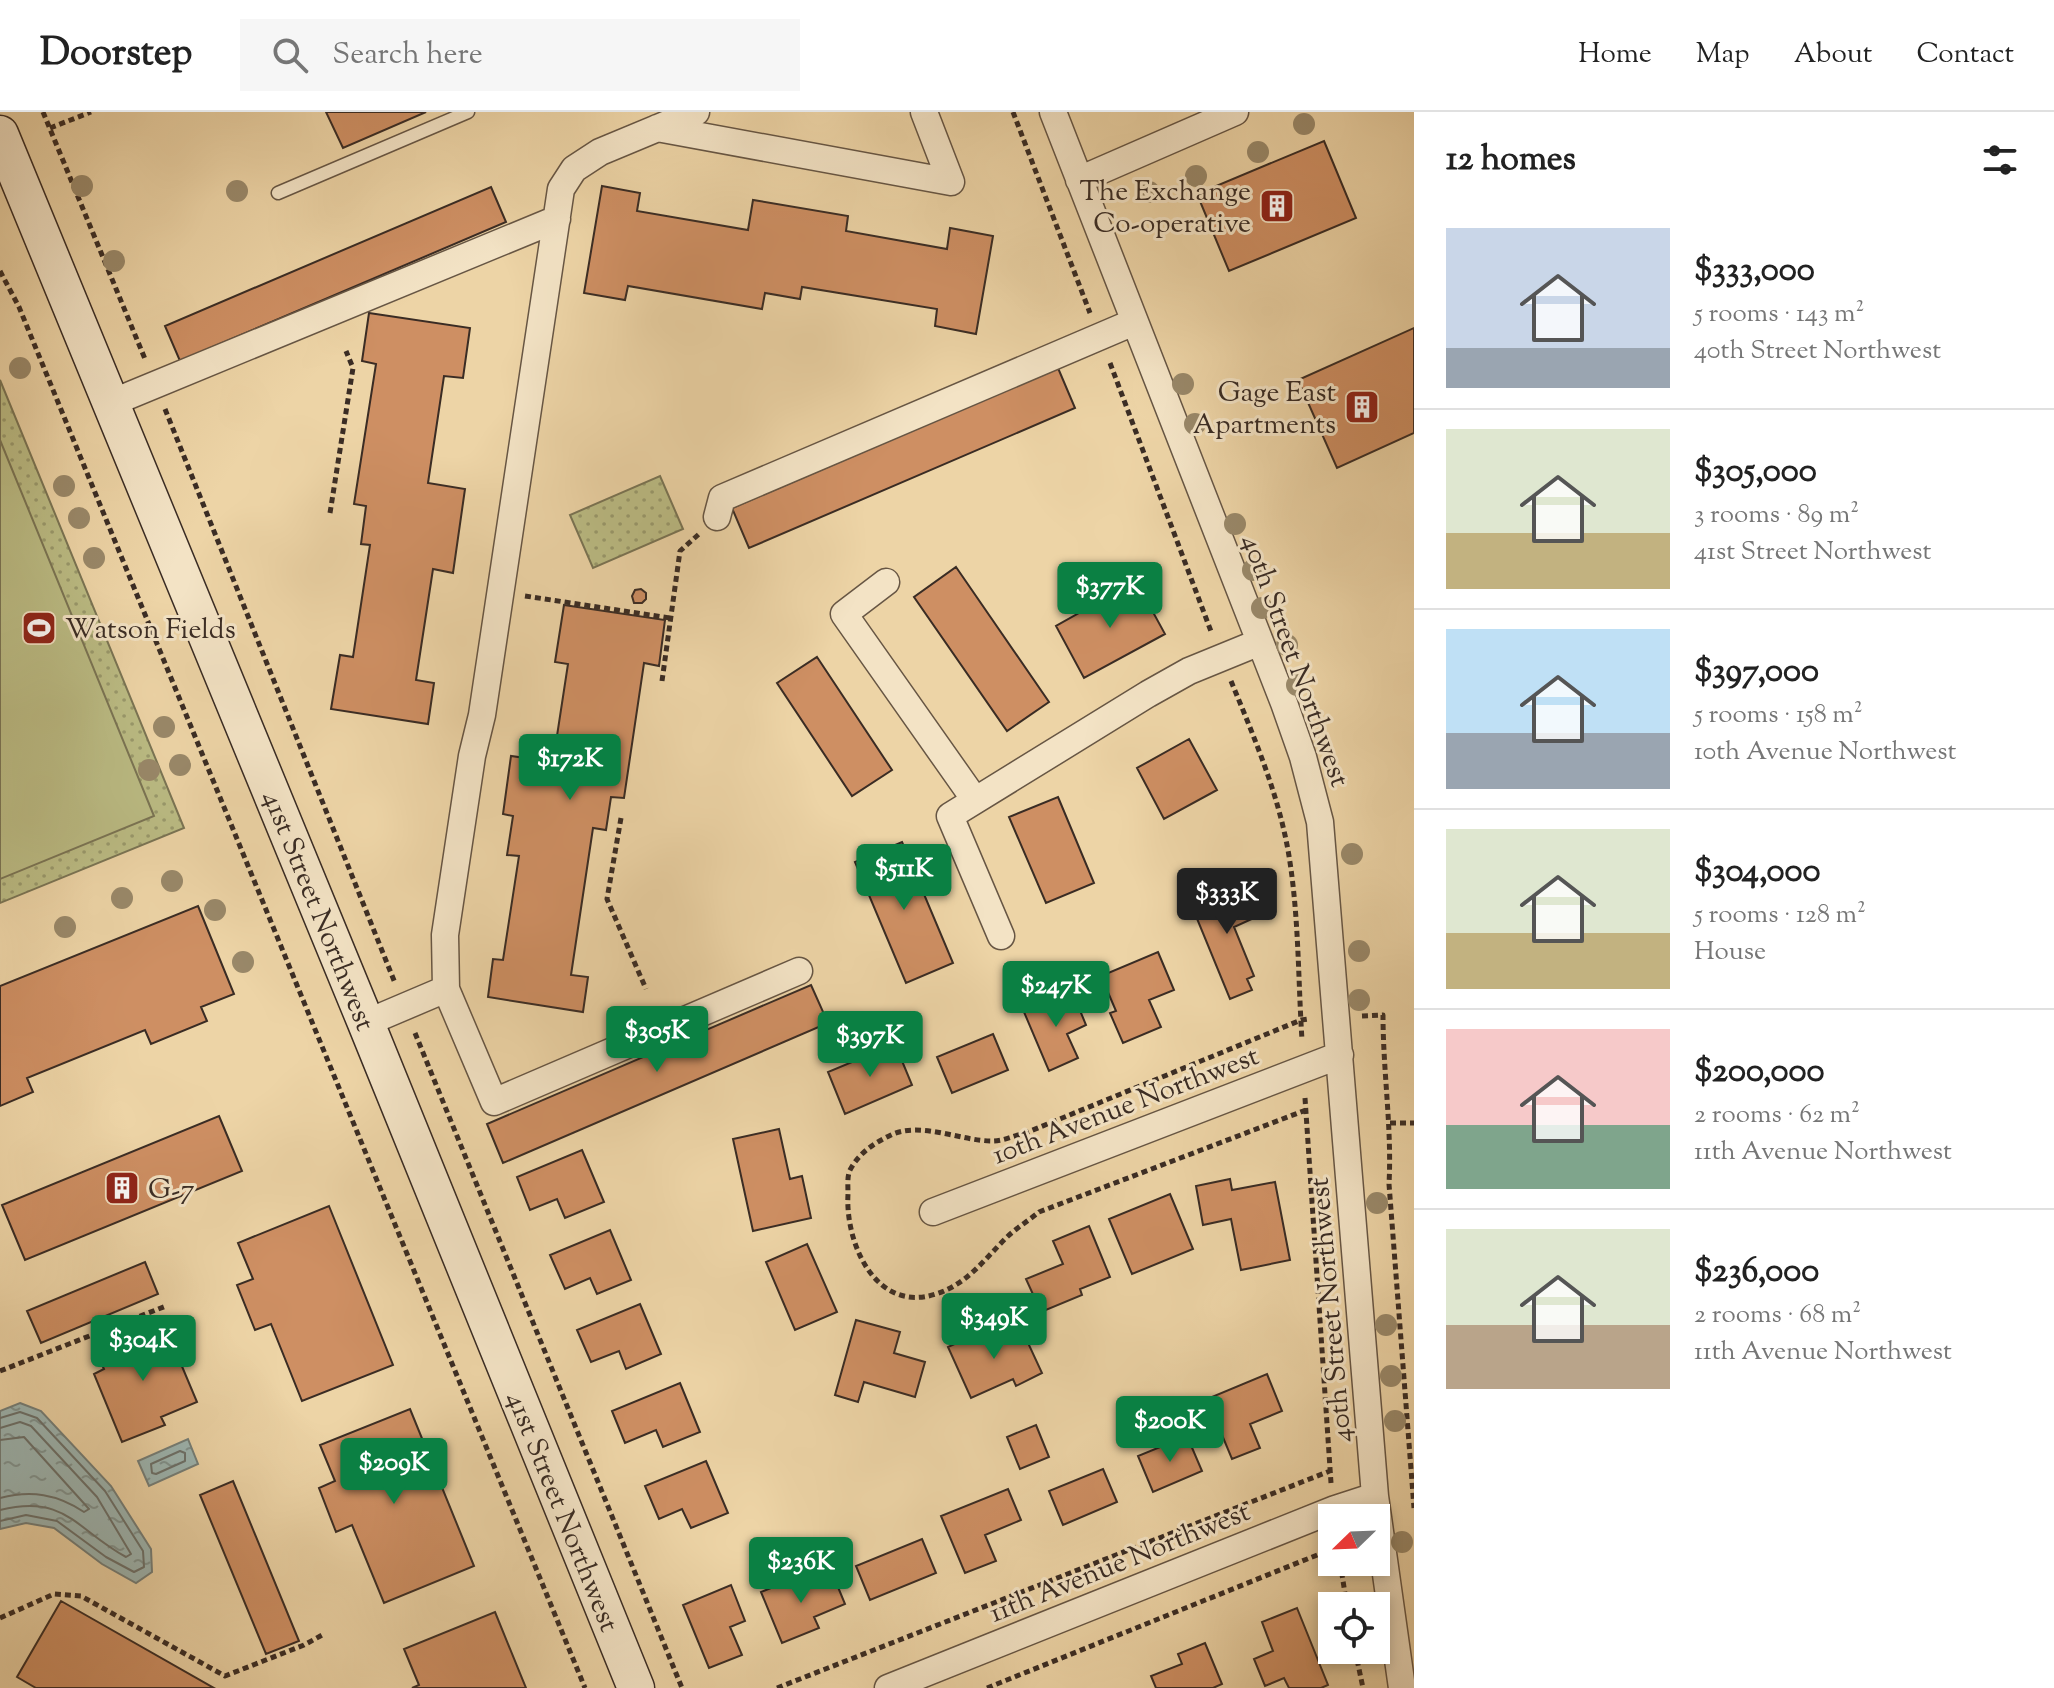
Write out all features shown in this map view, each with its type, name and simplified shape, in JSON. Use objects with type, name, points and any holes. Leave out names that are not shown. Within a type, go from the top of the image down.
[{"type":"main road","name":"41st Street Northwest","points":[[0,134],[636,1688]]},
{"type":"street","points":[[696,112],[600,152],[574,169],[561,189],[501,591],[445,935],[446,989],[494,1102],[799,971]]},
{"type":"street","points":[[657,128],[951,182],[924,112]]},
{"type":"street","name":"40th Street Northwest","points":[[1053,112],[1260,642],[1303,757],[1320,822],[1375,1496],[1402,1688]]},
{"type":"street","points":[[1079,180],[1235,112]]},
{"type":"street","points":[[111,403],[557,219]]},
{"type":"street","points":[[717,517],[722,498],[1134,322]]},
{"type":"street","points":[[886,582],[844,614],[975,800]]},
{"type":"street","points":[[1001,936],[950,816],[1148,694],[1189,671],[1260,642]]},
{"type":"street","points":[[366,1023],[446,989]]},
{"type":"street","name":"10th Avenue Northwest","points":[[933,1212],[1340,1055]]},
{"type":"street","name":"11th Avenue Northwest","points":[[1350,1504],[1375,1496]]},
{"type":"street","name":"11th Avenue Northwest","points":[[888,1688],[1318,1516]]},
{"type":"lane","points":[[278,193],[468,112]]},
{"type":"path","points":[[43,112],[682,1688]]},
{"type":"path","points":[[50,128],[91,112]]},
{"type":"path","points":[[1013,112],[1221,658],[1265,763],[1289,855],[1301,1020]]},
{"type":"path","points":[[0,271],[37,350],[585,1688]]},
{"type":"path","points":[[330,513],[353,368],[346,351]]},
{"type":"path","points":[[662,681],[680,551],[717,517]]},
{"type":"path","points":[[501,591],[670,618]]},
{"type":"path","points":[[621,818],[607,899],[646,989]]},
{"type":"path","points":[[1383,1015],[1383,1065],[1390,1123],[1389,1184],[1414,1508]]},
{"type":"path","points":[[1306,1110],[1334,1504]]},
{"type":"path","points":[[1390,1123],[1414,1123]]},
{"type":"path","points":[[0,1371],[166,1306]]},
{"type":"path","points":[[777,1688],[1330,1471]]},
{"type":"path","points":[[987,1688],[1318,1555]]},
{"type":"path","points":[[0,1618],[54,1594],[81,1596],[225,1676],[324,1634]]},
{"type":"path","points":[[1358,1664],[1363,1688]]},
{"type":"green space","name":"Watson Fields","points":[[0,380],[184,828],[0,903]]},
{"type":"green space","name":"Watson Fields","points":[[0,440],[154,816],[0,879]]},
{"type":"green space","points":[[660,476],[683,529],[593,568],[570,515]]},
{"type":"water","points":[[20,1403],[41,1411],[111,1486],[151,1549],[152,1572],[136,1583],[102,1564],[54,1528],[26,1523],[0,1529],[0,1411]]},
{"type":"water","points":[[188,1439],[198,1464],[149,1486],[138,1461]]},
{"type":"building","points":[[326,112],[426,112],[343,148]]},
{"type":"building","name":"The Exchange Co-operative","points":[[1324,141],[1356,218],[1229,271],[1197,194]]},
{"type":"building","points":[[602,186],[640,193],[637,211],[748,230],[753,200],[848,216],[846,231],[947,249],[950,228],[993,236],[976,334],[935,326],[937,309],[802,287],[800,299],[765,293],[762,309],[628,286],[625,300],[584,293]]},
{"type":"building","points":[[491,187],[506,222],[180,361],[165,326]]},
{"type":"building","points":[[369,313],[470,328],[463,378],[444,376],[428,483],[465,489],[453,573],[433,569],[416,680],[434,683],[428,724],[331,709],[340,655],[353,657],[370,545],[361,544],[366,506],[354,504],[376,364],[362,361]]},
{"type":"building","name":"Gage East Apartments","points":[[1414,328],[1414,433],[1337,468],[1298,380]]},
{"type":"building","points":[[1058,368],[1075,408],[749,548],[732,508]]},
{"type":"building","points":[[956,567],[1049,702],[1007,731],[914,597]]},
{"type":"building","points":[[1136,581],[1165,634],[1084,678],[1056,626]]},
{"type":"building","points":[[641,589],[646,593],[646,599],[642,603],[634,603],[632,596],[635,590]]},
{"type":"building","points":[[564,605],[665,620],[659,666],[644,663],[624,798],[611,797],[606,830],[593,828],[571,975],[588,977],[583,1012],[488,997],[493,959],[503,960],[519,856],[507,855],[513,816],[503,814],[511,756],[553,762],[568,664],[555,662]]},
{"type":"building","points":[[817,657],[892,770],[852,796],[777,683]]},
{"type":"building","points":[[1189,739],[1217,790],[1164,819],[1137,768]]},
{"type":"building","points":[[1058,797],[1094,883],[1046,903],[1009,817]]},
{"type":"building","points":[[902,842],[953,963],[906,983],[855,862]]},
{"type":"building","points":[[1239,884],[1254,918],[1234,927],[1254,976],[1247,979],[1252,990],[1230,999],[1191,904]]},
{"type":"building","points":[[198,906],[234,994],[201,1007],[207,1021],[151,1044],[145,1030],[27,1078],[33,1092],[0,1106],[0,986]]},
{"type":"building","points":[[1158,952],[1174,990],[1149,1000],[1161,1027],[1123,1043],[1110,1013],[1116,1011],[1101,976]]},
{"type":"building","points":[[811,985],[828,1023],[503,1163],[487,1124]]},
{"type":"building","points":[[1072,991],[1086,1025],[1067,1034],[1078,1058],[1049,1071],[1024,1012]]},
{"type":"building","points":[[993,1034],[1008,1070],[952,1093],[937,1057]]},
{"type":"building","points":[[895,1044],[912,1085],[845,1114],[828,1072]]},
{"type":"building","name":"G-7","points":[[219,1116],[242,1171],[25,1260],[2,1205]]},
{"type":"building","points":[[779,1129],[790,1179],[802,1176],[811,1218],[753,1231],[733,1139]]},
{"type":"building","points":[[582,1150],[604,1202],[565,1218],[557,1199],[530,1210],[517,1177]]},
{"type":"building","points":[[1230,1179],[1232,1190],[1275,1182],[1290,1260],[1241,1270],[1231,1219],[1203,1225],[1196,1186]]},
{"type":"building","points":[[1170,1194],[1193,1249],[1132,1274],[1109,1219]]},
{"type":"building","points":[[329,1206],[393,1365],[302,1401],[271,1324],[255,1330],[237,1285],[253,1279],[238,1243]]},
{"type":"building","points":[[1089,1226],[1110,1277],[1080,1289],[1082,1295],[1041,1312],[1026,1279],[1063,1264],[1053,1241]]},
{"type":"building","points":[[610,1230],[631,1280],[597,1294],[590,1278],[565,1289],[550,1255]]},
{"type":"building","points":[[807,1244],[837,1312],[795,1330],[766,1262]]},
{"type":"building","points":[[145,1262],[158,1294],[41,1343],[27,1311]]},
{"type":"building","points":[[640,1304],[661,1354],[626,1369],[619,1351],[591,1362],[577,1330]]},
{"type":"building","points":[[856,1320],[900,1332],[894,1353],[925,1362],[915,1397],[864,1382],[858,1402],[835,1395]]},
{"type":"building","points":[[165,1326],[197,1402],[161,1417],[165,1425],[122,1442],[94,1374],[104,1369],[97,1354]]},
{"type":"building","points":[[994,1326],[1002,1342],[1023,1332],[1042,1373],[1016,1386],[1013,1379],[971,1398],[948,1347]]},
{"type":"building","points":[[1267,1374],[1282,1411],[1250,1424],[1260,1448],[1232,1459],[1207,1399]]},
{"type":"building","points":[[680,1383],[700,1432],[663,1447],[656,1430],[625,1443],[612,1411]]},
{"type":"building","points":[[410,1409],[474,1566],[384,1603],[352,1525],[336,1532],[319,1488],[335,1481],[320,1445]]},
{"type":"building","points":[[1036,1425],[1049,1457],[1020,1469],[1007,1437]]},
{"type":"building","points":[[1187,1436],[1202,1471],[1153,1492],[1138,1456]]},
{"type":"building","points":[[706,1461],[728,1513],[691,1528],[682,1509],[659,1519],[645,1486]]},
{"type":"building","points":[[1103,1469],[1117,1502],[1063,1525],[1049,1491]]},
{"type":"building","points":[[233,1481],[299,1641],[266,1654],[200,1495]]},
{"type":"building","points":[[1008,1489],[1021,1520],[985,1535],[996,1561],[965,1573],[941,1516]]},
{"type":"building","points":[[922,1539],[936,1573],[870,1600],[856,1566]]},
{"type":"building","points":[[833,1575],[845,1604],[814,1617],[819,1628],[782,1643],[761,1592],[798,1577],[802,1588]]},
{"type":"building","points":[[731,1585],[745,1621],[730,1627],[742,1655],[709,1668],[683,1605]]},
{"type":"building","points":[[61,1601],[214,1688],[36,1688],[17,1677]]},
{"type":"building","points":[[1297,1608],[1328,1685],[1321,1688],[1289,1688],[1284,1678],[1265,1686],[1254,1659],[1273,1651],[1262,1622]]},
{"type":"building","points":[[495,1612],[526,1688],[412,1688],[419,1685],[404,1649]]},
{"type":"building","points":[[1205,1643],[1222,1684],[1213,1688],[1156,1688],[1151,1676],[1182,1664],[1178,1654]]},
{"type":"place","name":"The Exchange Co-operative","points":[[1277,206]]},
{"type":"place","name":"Gage East Apartments","points":[[1362,407]]},
{"type":"place","name":"Watson Fields","points":[[39,628]]},
{"type":"place","name":"G-7","points":[[122,1188]]}]
